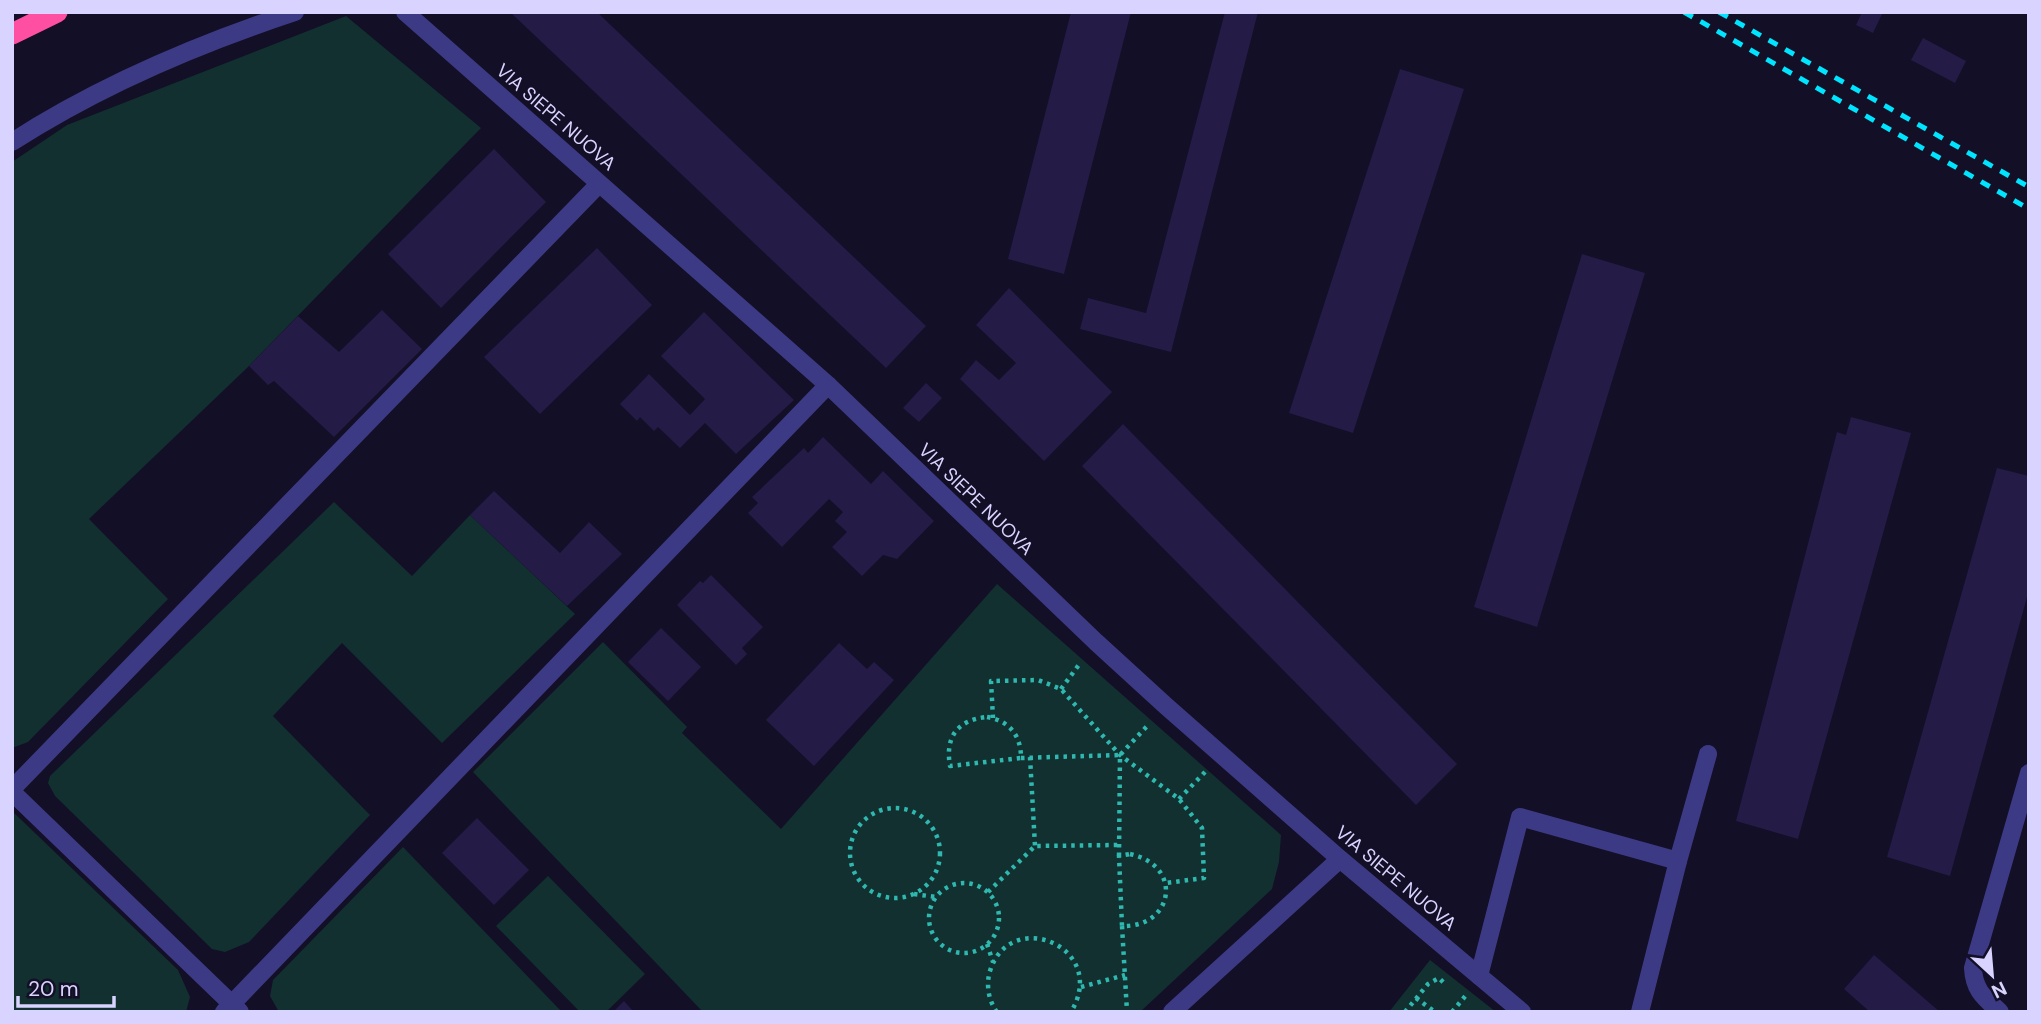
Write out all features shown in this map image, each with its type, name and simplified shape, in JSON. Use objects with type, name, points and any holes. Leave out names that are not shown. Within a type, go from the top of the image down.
[{"type":"highway","points":[[12,34],[57,12]]},
{"type":"street","points":[[12,142],[109,88],[178,57],[295,12]]},
{"type":"street","name":"VIA SIEPE NUOVA","points":[[405,12],[828,385],[1166,706],[1340,859],[1522,1012]]},
{"type":"street","points":[[599,184],[12,790],[232,1009],[828,385]]},
{"type":"street","points":[[1640,1012],[1708,754]]},
{"type":"street","points":[[2000,1012],[1982,995],[1974,982],[1973,968],[2029,773]]},
{"type":"street","points":[[1479,976],[1520,817],[1678,861]]},
{"type":"street","points":[[1172,1012],[1340,859]]},
{"type":"path","points":[[1061,690],[1096,642]]},
{"type":"path","points":[[993,718],[991,681],[1038,680],[1061,690],[1120,755],[1180,799],[1202,828],[1204,878],[1166,883]]},
{"type":"path","points":[[1127,1012],[1119,856],[1120,755],[1166,706]]},
{"type":"path","points":[[1021,758],[1017,735],[1009,726],[993,718],[975,718],[964,723],[955,731],[948,754],[950,766],[1030,757],[1120,755]]},
{"type":"path","points":[[1180,799],[1221,755]]},
{"type":"path","points":[[1030,757],[1035,846]]},
{"type":"path","points":[[914,894],[926,887],[935,876],[940,862],[941,847],[936,832],[927,820],[914,811],[899,807],[884,808],[859,825],[850,847],[853,870],[861,883],[872,892],[886,897],[900,898],[914,894],[936,897]]},
{"type":"path","points":[[987,892],[1035,846],[1119,845]]},
{"type":"path","points":[[1119,856],[1142,856],[1153,862],[1166,883],[1166,894],[1155,916],[1146,923],[1122,926]]},
{"type":"path","points":[[967,883],[987,892],[998,913],[998,924],[987,944],[966,953],[944,947],[930,929],[931,906],[936,897],[955,884],[967,883]]},
{"type":"path","points":[[997,1012],[989,993],[988,978],[993,962],[1002,950],[1016,941],[1031,938],[1047,939],[1061,946],[1072,957],[1079,972],[1081,987],[1071,1012]]},
{"type":"path","points":[[987,944],[993,962]]},
{"type":"path","points":[[1081,987],[1125,975]]},
{"type":"path","points":[[1405,1012],[1428,984],[1438,978],[1447,985]]},
{"type":"path","points":[[1456,991],[1465,997]]},
{"type":"path","points":[[1416,998],[1435,1012]]},
{"type":"green space","points":[[346,16],[481,128],[249,366],[89,519],[168,599],[28,742],[12,748],[12,162],[67,125]]},
{"type":"green space","points":[[334,502],[412,576],[470,515],[575,614],[442,743],[342,643],[273,716],[370,815],[249,942],[225,952],[212,949],[55,796],[48,783],[50,776]]},
{"type":"green space","points":[[997,584],[1281,835],[1279,862],[1272,889],[1140,1012],[703,1012],[473,772],[603,642],[687,727],[682,733],[781,829]]},
{"type":"green space","points":[[12,811],[178,970],[190,997],[186,1012],[12,1012]]},
{"type":"green space","points":[[403,847],[562,1012],[279,1012],[270,996],[273,980]]},
{"type":"green space","points":[[548,876],[645,974],[606,1012],[580,1012],[496,926]]},
{"type":"green space","points":[[1430,960],[1496,1012],[1389,1012]]},
{"type":"building","points":[[510,12],[597,12],[926,326],[886,368]]},
{"type":"building","points":[[1071,12],[1131,12],[1064,274],[1008,259]]},
{"type":"building","points":[[1225,12],[1258,12],[1171,352],[1080,329],[1088,298],[1146,313]]},
{"type":"building","points":[[1862,12],[1883,12],[1873,33],[1856,25]]},
{"type":"building","points":[[1923,38],[1966,61],[1955,83],[1911,60]]},
{"type":"building","points":[[1400,69],[1464,89],[1353,433],[1289,413]]},
{"type":"building","points":[[494,149],[546,202],[441,308],[388,254]]},
{"type":"building","points":[[597,248],[652,305],[540,414],[484,357]]},
{"type":"building","points":[[1582,254],[1645,273],[1537,627],[1474,607]]},
{"type":"building","points":[[1009,288],[1112,392],[1044,461],[960,379],[976,360],[999,380],[1016,363],[976,325]]},
{"type":"building","points":[[382,310],[422,349],[334,437],[274,381],[268,385],[249,366],[298,316],[339,352]]},
{"type":"building","points":[[704,312],[794,400],[736,454],[705,423],[680,448],[658,427],[654,431],[640,417],[637,421],[620,404],[649,374],[690,415],[705,399],[661,356]]},
{"type":"building","points":[[926,383],[942,398],[919,422],[903,408]]},
{"type":"building","points":[[1851,417],[1911,433],[1798,839],[1736,821],[1837,432],[1846,435]]},
{"type":"building","points":[[1123,424],[1457,764],[1416,805],[1082,466]]},
{"type":"building","points":[[823,437],[871,484],[883,471],[934,521],[897,559],[883,555],[862,576],[832,547],[847,532],[835,521],[843,512],[829,499],[782,547],[748,513],[758,503],[752,497],[804,448],[808,453]]},
{"type":"building","points":[[1997,468],[2029,476],[2029,590],[1950,876],[1887,857]]},
{"type":"building","points":[[494,491],[560,553],[589,522],[622,554],[567,606],[470,515]]},
{"type":"building","points":[[711,575],[763,627],[742,648],[747,654],[736,665],[677,605],[700,581],[703,583]]},
{"type":"building","points":[[661,628],[701,667],[668,701],[628,662]]},
{"type":"building","points":[[839,643],[867,669],[874,662],[894,680],[814,766],[766,720]]},
{"type":"building","points":[[477,818],[529,870],[494,905],[442,853]]},
{"type":"building","points":[[1874,955],[1940,1012],[1870,1012],[1844,989]]},
{"type":"building","points":[[624,1001],[634,1012],[613,1012]]},
{"type":"railway","points":[[1684,12],[2029,209]]},
{"type":"railway","points":[[1719,12],[2029,187]]}]
